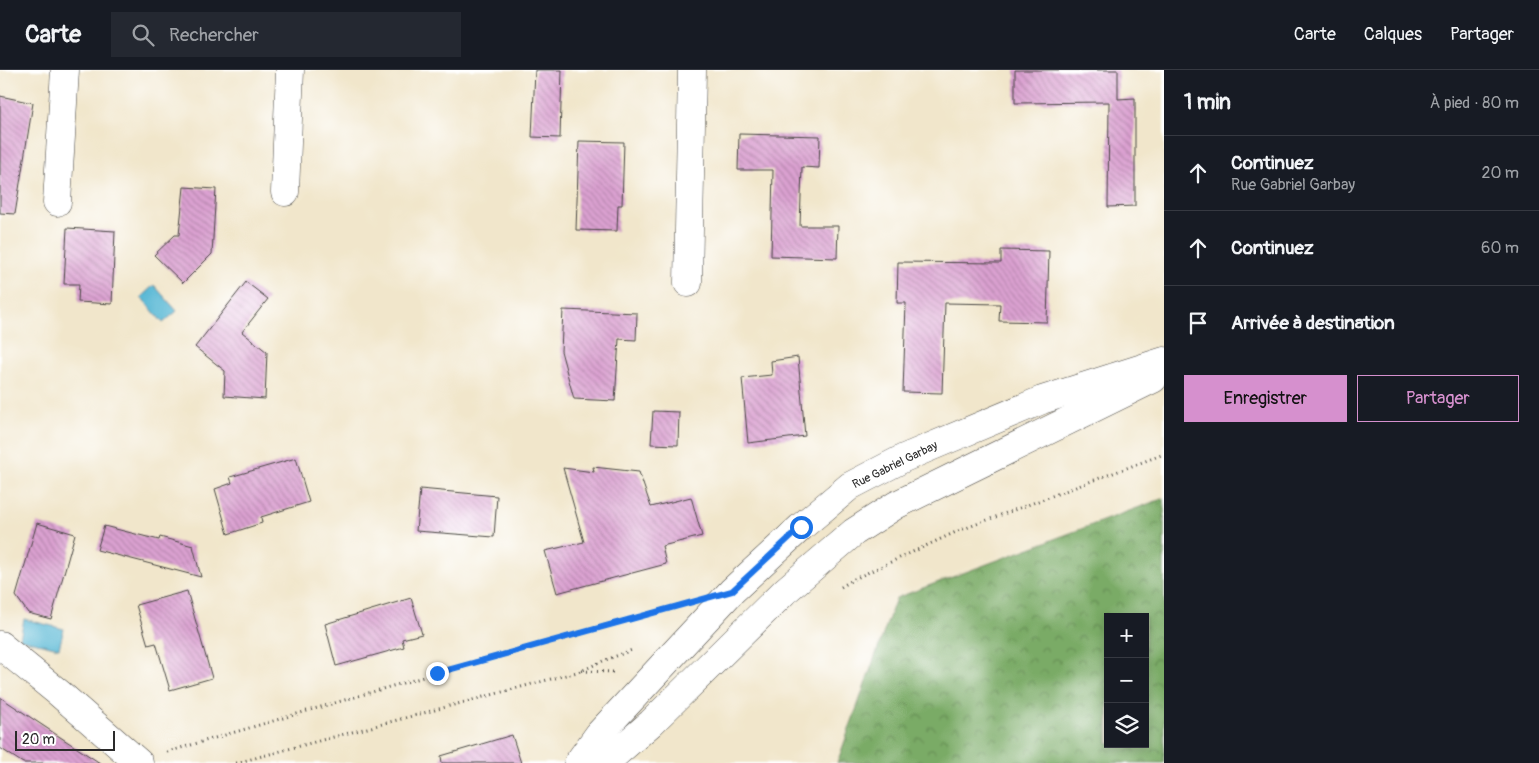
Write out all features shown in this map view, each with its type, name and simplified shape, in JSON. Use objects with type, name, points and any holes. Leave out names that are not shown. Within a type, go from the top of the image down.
[{"type":"street","points":[[56,202],[64,70]]},
{"type":"street","points":[[285,192],[290,70]]},
{"type":"street","points":[[688,283],[692,70]]},
{"type":"street","name":"Rue Gabriel Garbay","points":[[578,763],[599,734],[732,591],[801,527],[850,486],[904,458],[1042,400],[1164,361]]},
{"type":"street","points":[[605,763],[651,723],[785,591],[854,532],[896,505],[1155,378],[1164,370]]},
{"type":"street","points":[[0,646],[60,694],[138,762]]},
{"type":"path","points":[[854,579],[958,531],[1164,454]]},
{"type":"path","points":[[138,762],[437,673],[676,607]]},
{"type":"path","points":[[236,763],[581,671]]},
{"type":"green space","points":[[1164,498],[1164,763],[837,763],[896,598]]},
{"type":"water","points":[[154,285],[177,311],[163,323],[141,297]]},
{"type":"water","points":[[24,619],[64,629],[59,648],[20,639]]},
{"type":"building","points":[[535,70],[562,70],[560,138],[532,137]]},
{"type":"building","points":[[1015,70],[1118,70],[1118,99],[1135,98],[1135,206],[1108,207],[1109,102],[1015,103]]},
{"type":"building","points":[[0,96],[33,103],[15,214],[0,213]]},
{"type":"building","points":[[739,134],[820,136],[819,168],[802,167],[800,226],[838,226],[837,258],[771,256],[773,170],[738,170]]},
{"type":"building","points":[[579,141],[624,142],[622,205],[618,205],[617,231],[576,230]]},
{"type":"building","points":[[184,187],[216,189],[212,254],[183,283],[154,255],[175,235],[179,235]]},
{"type":"building","points":[[67,228],[115,231],[112,304],[78,302],[79,284],[64,284]]},
{"type":"building","points":[[1001,250],[1049,251],[1047,322],[999,321],[1000,304],[945,303],[942,393],[903,392],[906,303],[897,303],[898,262],[1001,263]]},
{"type":"building","points":[[246,282],[268,299],[242,332],[267,352],[265,399],[224,396],[225,371],[195,347]]},
{"type":"building","points":[[563,310],[637,313],[636,340],[619,339],[615,401],[574,399],[561,351]]},
{"type":"building","points":[[798,357],[805,436],[748,443],[742,378],[772,375],[771,361]]},
{"type":"building","points":[[653,411],[679,412],[678,445],[651,444]]},
{"type":"building","points":[[296,458],[309,502],[261,517],[262,523],[228,534],[215,489],[232,483],[230,477]]},
{"type":"building","points":[[593,467],[639,472],[651,507],[691,497],[702,536],[662,546],[666,564],[557,593],[545,551],[584,542],[563,468],[594,472]]},
{"type":"building","points":[[420,489],[497,496],[494,537],[416,531]]},
{"type":"building","points":[[37,523],[75,534],[51,619],[28,613],[16,596]]},
{"type":"building","points":[[104,526],[159,540],[160,537],[193,546],[201,577],[97,550]]},
{"type":"building","points":[[187,591],[212,678],[170,690],[156,643],[148,645],[136,605]]},
{"type":"building","points":[[411,598],[422,634],[402,639],[404,647],[336,666],[325,624]]},
{"type":"building","points":[[0,697],[100,763],[23,763],[0,748]]},
{"type":"building","points":[[512,735],[521,763],[442,763],[441,756]]},
{"type":"route","points":[[437,673],[732,591],[801,527]]}]
